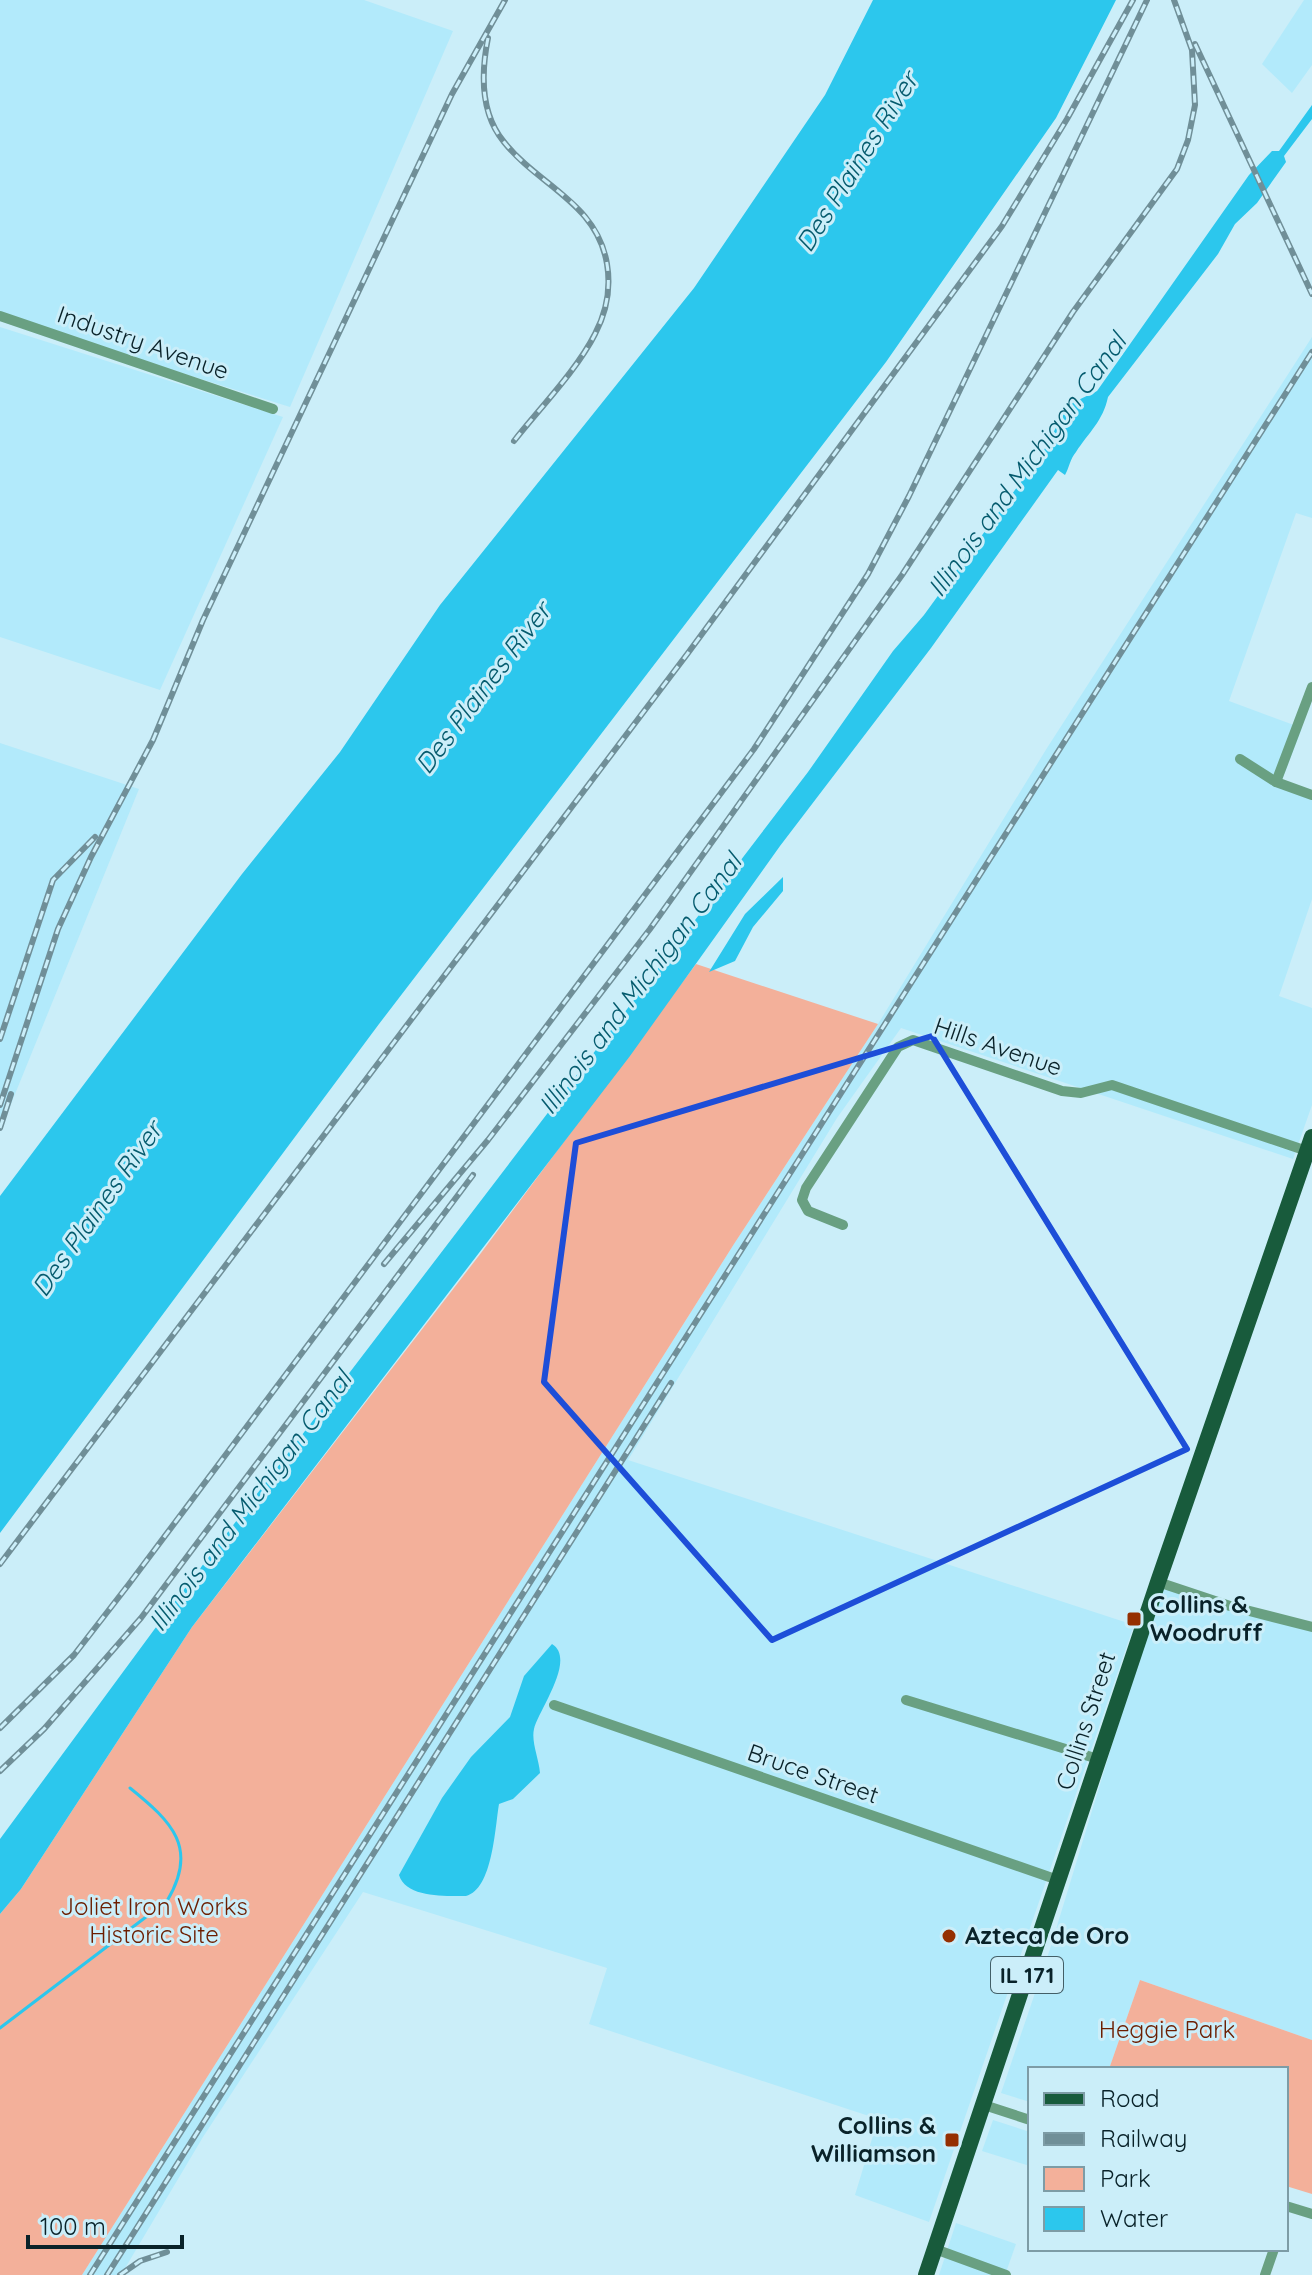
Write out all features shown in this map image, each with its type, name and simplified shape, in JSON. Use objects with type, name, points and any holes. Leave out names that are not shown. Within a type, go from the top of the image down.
[{"type":"main road","name":"Collins Street","points":[[926,2275],[1158,1582],[1310,1144]]},
{"type":"street","name":"Industry Avenue","points":[[0,316],[273,409]]},
{"type":"street","points":[[1276,782],[1312,687]]},
{"type":"street","points":[[1240,759],[1276,782],[1312,795]]},
{"type":"street","name":"Hills Avenue","points":[[843,1225],[808,1211],[802,1200],[806,1188],[898,1047],[913,1040],[1062,1091],[1081,1093],[1112,1085],[1310,1144]]},
{"type":"street","points":[[1158,1582],[1230,1606],[1312,1627]]},
{"type":"street","points":[[906,1700],[1098,1759]]},
{"type":"street","name":"Bruce Street","points":[[554,1705],[1058,1880]]},
{"type":"street","points":[[984,2105],[1028,2119]]},
{"type":"street","points":[[1288,2209],[1312,2214]]},
{"type":"street","points":[[935,2249],[1006,2275]]},
{"type":"street","points":[[1265,2275],[1273,2251]]},
{"type":"highlighted area","points":[[932,1036],[1187,1449],[772,1640],[544,1382],[576,1143]]},
{"type":"shaded area","points":[[0,0],[364,0],[453,31],[290,407],[0,316]]},
{"type":"shaded area","points":[[1304,0],[1312,0],[1312,65],[1292,93],[1262,64]]},
{"type":"shaded area","points":[[0,327],[283,417],[160,690],[0,637]]},
{"type":"shaded area","points":[[1312,337],[1312,518],[1296,513],[1229,701],[1302,728],[1282,780],[1312,791],[1312,899],[1279,996],[1312,1008],[1312,1105],[1293,1159],[901,1028],[837,1118],[628,1460],[1134,1625],[929,2222],[855,2195],[878,2119],[589,2024],[607,1968],[363,1892],[203,2137],[121,2275],[82,2275],[734,1244],[878,1024],[1047,748]]},
{"type":"shaded area","points":[[0,743],[139,789],[0,1131]]},
{"type":"shaded area","points":[[1160,1587],[1312,1630],[1312,2040],[1140,1980],[1110,2067],[1028,2067],[1028,2101],[1001,2093],[1050,1949]]},
{"type":"shaded area","points":[[993,2120],[1028,2131],[1028,2165],[982,2151]]},
{"type":"shaded area","points":[[956,2223],[1016,2244],[1005,2275],[939,2275]]},
{"type":"green space","name":"Joliet Iron Works Historic Site","points":[[696,964],[878,1024],[734,1244],[82,2275],[0,2275],[0,1914],[21,1889],[192,1627],[481,1253]]},
{"type":"green space","name":"Heggie Park","points":[[1140,1980],[1312,2040],[1312,2194],[1288,2187],[1288,2067],[1110,2067]]},
{"type":"water","name":"Des Plaines River","points":[[873,0],[1116,0],[1056,118],[886,362],[379,1024],[0,1533],[0,1196],[242,874],[340,752],[440,605],[694,288],[825,95]]},
{"type":"water","points":[[1312,105],[1312,119],[1284,156],[1286,162],[1257,203],[1235,224],[1218,254],[1108,397],[1099,420],[1074,455],[1065,475],[1058,470],[931,648],[780,846],[630,1056],[192,1627],[21,1889],[0,1914],[0,1839],[176,1600],[808,772],[893,651],[924,615],[1044,450],[1068,405],[1097,391],[1249,175],[1272,151],[1279,151]]},
{"type":"water","points":[[783,877],[783,891],[753,927],[735,961],[709,972],[745,914]]},
{"type":"water","points":[[552,1644],[559,1651],[558,1673],[533,1734],[540,1773],[513,1799],[499,1804],[491,1856],[482,1882],[466,1896],[427,1894],[409,1888],[399,1875],[442,1798],[471,1757],[510,1717],[524,1676]]},
{"type":"waterway","points":[[0,2028],[167,1901],[181,1866],[176,1837],[158,1813],[130,1788]]},
{"type":"railway","points":[[0,1105],[58,929],[91,857],[153,740],[203,620],[452,94],[505,0]]},
{"type":"railway","points":[[0,1564],[688,653],[1002,226],[1067,119],[1133,0]]},
{"type":"railway","points":[[0,1728],[74,1655],[129,1584],[754,749],[868,574],[909,496],[1147,0]]},
{"type":"railway","points":[[384,1264],[488,1140],[650,929],[902,575],[1073,312],[1177,169],[1188,140],[1195,105],[1192,50],[1174,0]]},
{"type":"railway","points":[[488,38],[484,92],[496,131],[518,157],[592,225],[601,243],[608,273],[605,309],[587,348],[514,441]]},
{"type":"railway","points":[[1195,44],[1312,294]]},
{"type":"railway","points":[[90,2275],[1312,352]]},
{"type":"railway","points":[[0,1039],[53,880],[95,837]]},
{"type":"railway","points":[[0,1128],[11,1094]]},
{"type":"railway","points":[[0,1771],[44,1729],[141,1618],[473,1175]]},
{"type":"railway","points":[[107,2275],[671,1383]]},
{"type":"railway","points":[[120,2275],[140,2261],[167,2252]]},
{"type":"place","name":"Collins & Woodruff","points":[[1134,1619]]},
{"type":"place","name":"Azteca de Oro","points":[[949,1936]]},
{"type":"place","name":"Collins & Williamson","points":[[952,2140]]},
{"type":"water label","name":"Illinois and Michigan Canal","points":[[1027,465]]},
{"type":"water label","name":"Illinois and Michigan Canal","points":[[640,984]]},
{"type":"water label","name":"Illinois and Michigan Canal","points":[[250,1501]]}]
